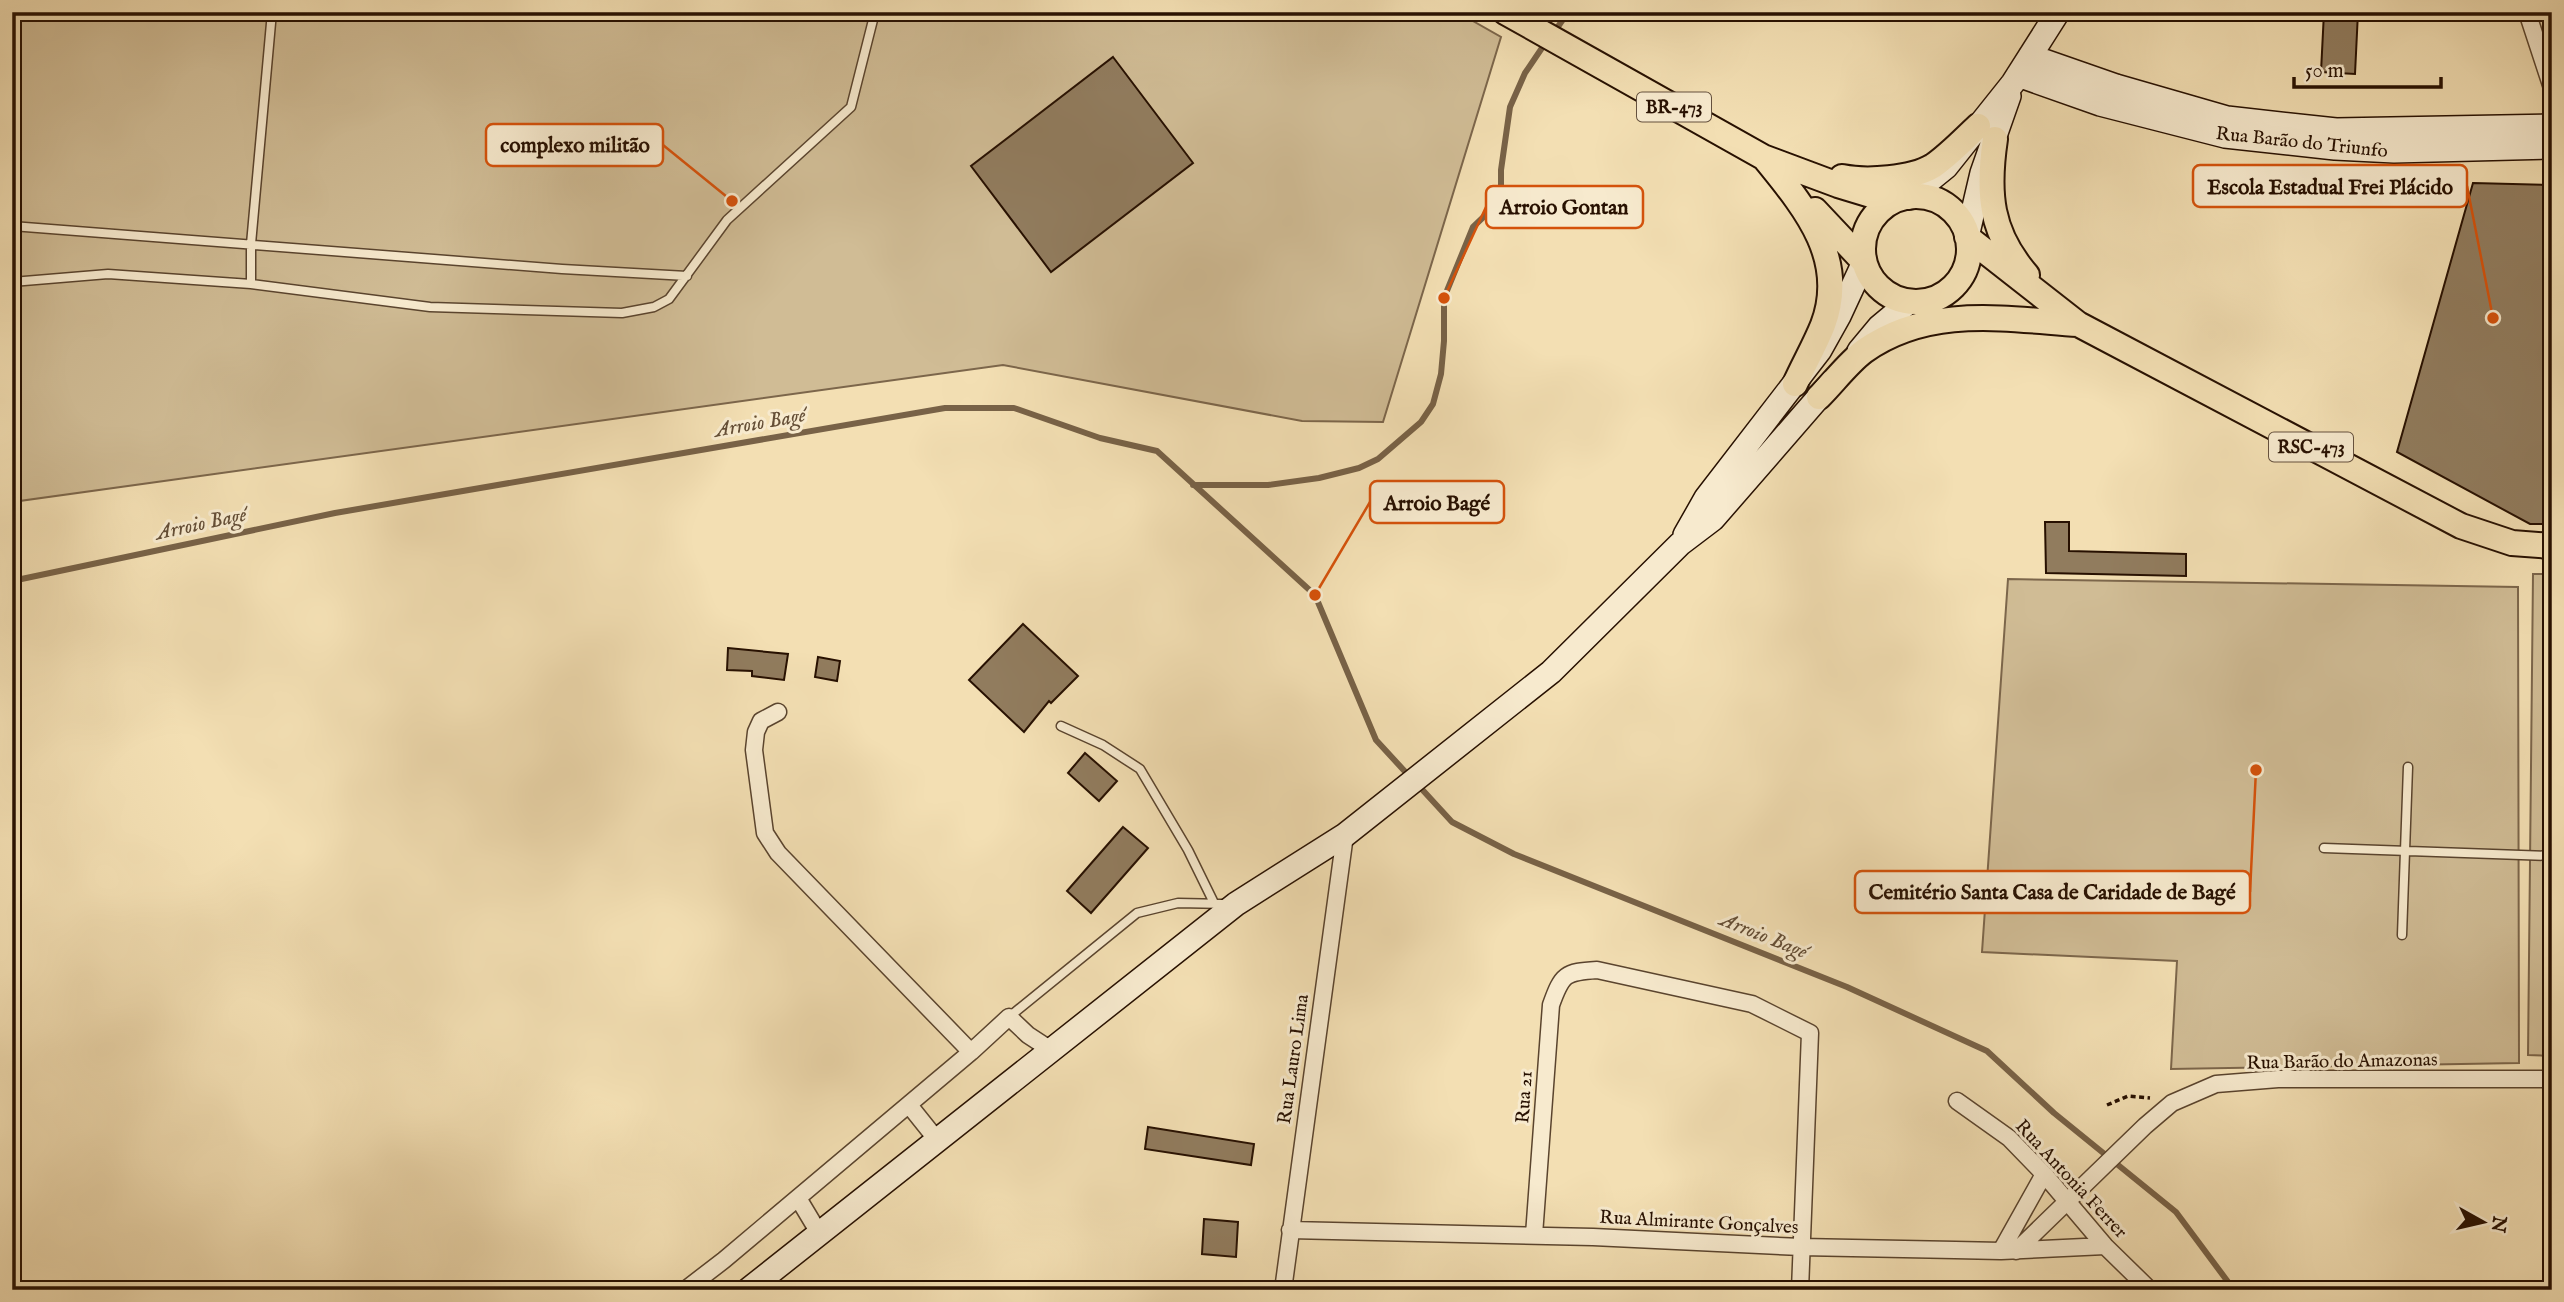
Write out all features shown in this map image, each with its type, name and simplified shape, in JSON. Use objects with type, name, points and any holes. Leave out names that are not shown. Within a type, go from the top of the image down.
[{"type":"main road","points":[[1680,544],[1706,498],[1820,350],[1864,262],[1864,237],[1876,214],[1885,206],[1909,197],[1986,133],[2020,71],[2058,12]]},
{"type":"main road","name":"BR-473","points":[[1507,13],[1763,157]]},
{"type":"main road","name":"Rua Barão do Triunfo","points":[[2020,71],[2100,104],[2225,136],[2336,139],[2552,126]]},
{"type":"main road","points":[[1763,157],[1850,178],[1902,177],[1932,167],[1986,133]]},
{"type":"main road","points":[[748,1290],[1051,1050],[1225,904],[1345,835],[1551,671],[1680,544],[1713,519],[1879,327],[1916,302],[1946,293],[1955,285],[1967,262],[1967,237],[1982,173],[1986,133]]},
{"type":"main road","points":[[1986,133],[1993,216],[2014,260],[2043,292],[2078,324]]},
{"type":"main road","name":"Rua Barão do Triunfo","points":[[2336,139],[2394,151],[2552,147]]},
{"type":"main road","points":[[1763,157],[1871,195],[1922,197],[1945,206],[1955,214],[1967,237]]},
{"type":"main road","points":[[1763,157],[1796,187],[1864,262],[1876,285],[1886,293],[1916,302]]},
{"type":"main road","points":[[1763,157],[1803,206],[1825,246],[1830,285],[1824,323],[1795,384]]},
{"type":"main road","name":"RSC-473","points":[[1967,237],[2078,324],[2461,526],[2512,543],[2552,547]]},
{"type":"main road","name":"RSC-473","points":[[1916,302],[1990,309],[2078,324]]},
{"type":"main road","points":[[1819,397],[1863,352],[1900,330],[1948,318],[2078,324]]},
{"type":"street","points":[[2527,12],[2552,88]]},
{"type":"street","points":[[778,712],[761,721],[756,732],[754,750],[765,833],[778,853],[971,1052]]},
{"type":"street","name":"Rua Lauro Lima","points":[[1283,1290],[1345,835]]},
{"type":"street","name":"Rua 21","points":[[1534,1235],[1551,1004],[1559,982],[1574,971],[1597,970],[1752,1004],[1810,1033],[1801,1247]]},
{"type":"street","points":[[685,1290],[798,1198],[1009,1017],[1028,1035],[1051,1050]]},
{"type":"street","name":"Rua Barão do Amazonas","points":[[2008,1251],[2067,1202],[2172,1103],[2216,1084],[2278,1079],[2552,1079]]},
{"type":"street","name":"Rua Antonia Ferrer","points":[[1957,1101],[2009,1138],[2045,1174],[2105,1246],[2150,1290]]},
{"type":"street","points":[[909,1104],[937,1140]]},
{"type":"street","points":[[2008,1251],[2045,1174]]},
{"type":"street","points":[[798,1198],[820,1233]]},
{"type":"street","name":"Rua Almirante Gonçalves","points":[[1290,1230],[1534,1235],[1801,1247],[2008,1251],[2105,1246]]},
{"type":"street","points":[[1800,1290],[1801,1247]]},
{"type":"lane","points":[[251,284],[251,244],[272,12]]},
{"type":"lane","points":[[12,282],[108,274],[251,284],[417,306],[622,313],[654,307],[669,299],[727,220],[851,107],[876,12]]},
{"type":"lane","points":[[12,226],[562,269],[687,276]]},
{"type":"lane","points":[[1061,726],[1103,745],[1140,769],[1188,850],[1225,904]]},
{"type":"lane","points":[[2402,935],[2408,767]]},
{"type":"lane","points":[[2324,848],[2552,856]]},
{"type":"lane","points":[[1009,1017],[1137,913],[1178,903],[1225,904]]},
{"type":"path","points":[[2107,1105],[2127,1096],[2172,1103]]},
{"type":"shaded area","points":[[12,12],[1457,12],[1501,37],[1383,422],[1302,421],[1003,365],[12,502]]},
{"type":"shaded area","points":[[2533,574],[2552,574],[2552,1056],[2528,1055]]},
{"type":"shaded area","points":[[2008,579],[2518,587],[2519,1063],[2171,1069],[2177,961],[1982,952]]},
{"type":"building","points":[[2324,12],[2358,12],[2355,74],[2321,72]]},
{"type":"building","points":[[1113,57],[1193,163],[1051,272],[971,166]]},
{"type":"building","points":[[2473,183],[2552,185],[2552,524],[2530,524],[2397,452]]},
{"type":"building","points":[[2045,522],[2069,522],[2069,551],[2186,554],[2186,576],[2046,573]]},
{"type":"building","points":[[1023,624],[1078,676],[1051,703],[1049,701],[1024,732],[969,680]]},
{"type":"building","points":[[728,648],[788,654],[784,680],[752,676],[752,671],[727,670]]},
{"type":"building","points":[[818,657],[840,661],[837,681],[815,677]]},
{"type":"building","points":[[1085,753],[1117,781],[1099,801],[1068,773]]},
{"type":"building","points":[[1123,827],[1148,848],[1091,913],[1067,891]]},
{"type":"building","points":[[1148,1127],[1254,1144],[1251,1165],[1145,1149]]},
{"type":"building","points":[[1204,1219],[1238,1222],[1236,1257],[1202,1254]]},
{"type":"waterway","points":[[1553,34],[1568,12]]},
{"type":"waterway","points":[[1193,485],[1268,485],[1319,478],[1359,468],[1378,459],[1421,422],[1433,404],[1441,374],[1444,298],[1473,227],[1496,205],[1501,187],[1510,107],[1525,73],[1546,42]]},
{"type":"waterway","name":"Arroio Bagé","points":[[12,581],[335,513],[945,408],[1014,408],[1100,438],[1157,451],[1315,595],[1376,740],[1410,777]]},
{"type":"waterway","name":"Arroio Bagé","points":[[1418,785],[1452,822],[1514,854],[1847,987],[1987,1051],[2054,1113],[2176,1212],[2234,1290]]},
{"type":"place","name":"complexo militão","points":[[732,201]]},
{"type":"place","name":"Arroio Gontan","points":[[1444,298]]},
{"type":"place","name":"Escola Estadual Frei Plácido","points":[[2493,318]]},
{"type":"place","name":"Arroio Bagé","points":[[1315,595]]},
{"type":"place","name":"Cemitério Santa Casa de Caridade de Bagé","points":[[2256,770]]}]
